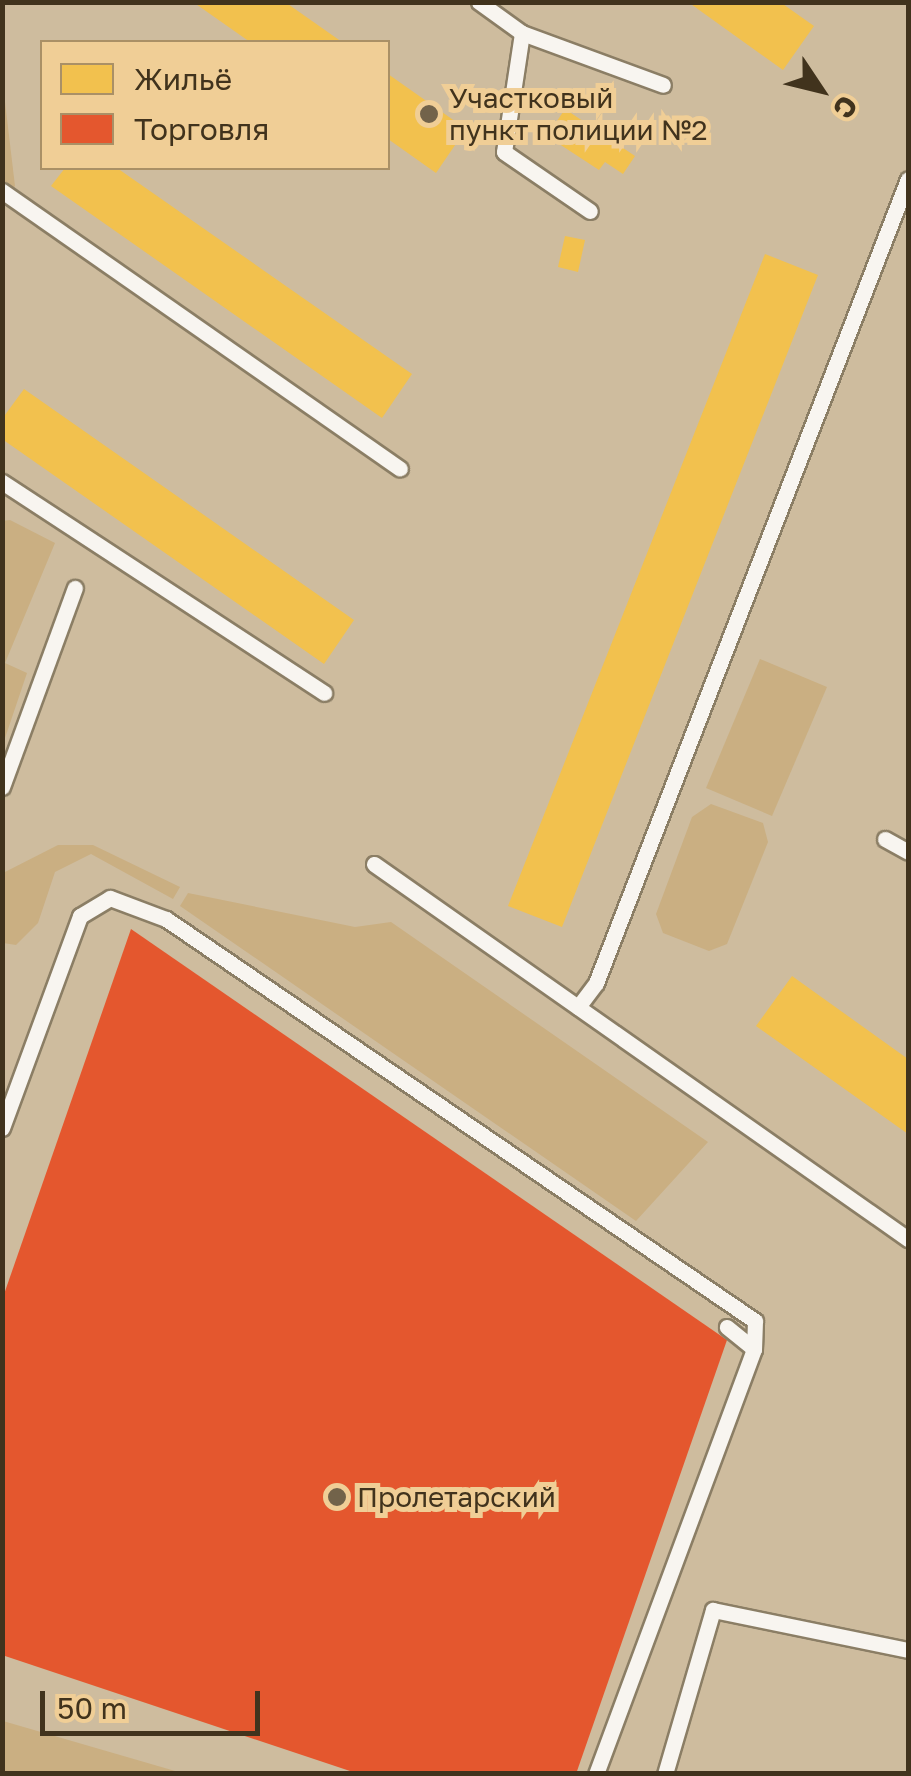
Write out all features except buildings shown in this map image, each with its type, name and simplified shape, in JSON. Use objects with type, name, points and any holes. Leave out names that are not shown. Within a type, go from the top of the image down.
[{"type":"lane","points":[[479,2],[522,33],[663,84]]},
{"type":"lane","points":[[522,33],[504,152],[590,211]]},
{"type":"lane","points":[[578,1007],[596,983],[908,179]]},
{"type":"lane","points":[[2,191],[400,469]]},
{"type":"lane","points":[[2,482],[324,693]]},
{"type":"lane","points":[[2,787],[75,588]]},
{"type":"lane","points":[[886,838],[908,852]]},
{"type":"lane","points":[[374,864],[908,1239]]},
{"type":"lane","points":[[2,1128],[80,916],[110,898],[166,919],[755,1321],[754,1349],[596,1774]]},
{"type":"lane","points":[[727,1327],[754,1349]]},
{"type":"lane","points":[[665,1774],[714,1610],[908,1650]]},
{"type":"shaded area","points":[[2,77],[15,186],[12,190],[3,183]]},
{"type":"shaded area","points":[[10,520],[55,543],[5,663],[27,673],[3,744],[2,521]]},
{"type":"shaded area","points":[[760,659],[827,687],[772,816],[706,788]]},
{"type":"shaded area","points":[[711,804],[763,823],[768,842],[727,944],[709,951],[663,933],[656,914],[692,817]]},
{"type":"shaded area","points":[[58,845],[93,845],[180,887],[173,899],[91,854],[55,872],[38,923],[16,945],[3,943],[3,873]]},
{"type":"shaded area","points":[[188,893],[355,927],[391,922],[708,1142],[636,1221],[180,906]]},
{"type":"shaded area","points":[[3,1721],[182,1773],[3,1773]]},
{"type":"place","name":"Участковый пункт полиции №2","points":[[429,114]]},
{"type":"place","name":"Пролетарский","points":[[337,1497]]}]
